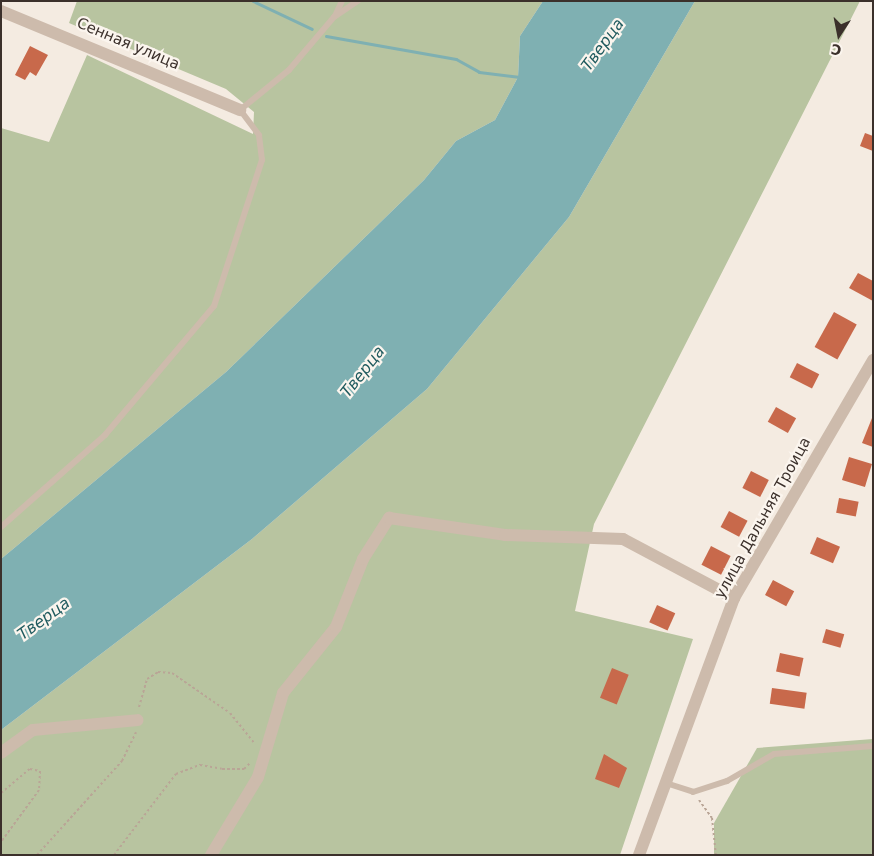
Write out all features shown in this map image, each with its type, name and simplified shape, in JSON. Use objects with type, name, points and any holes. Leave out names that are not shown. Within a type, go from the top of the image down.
[{"type":"street","name":"Сенная улица","points":[[1,11],[240,110]]},
{"type":"street","name":"улица Дальняя Троица","points":[[639,855],[669,784],[734,598],[873,360]]},
{"type":"street","points":[[211,855],[258,777],[283,693],[336,627],[363,559],[389,518],[504,535],[623,539],[734,598]]},
{"type":"street","points":[[1,753],[33,730],[138,720]]},
{"type":"lane","points":[[1,526],[105,435],[214,306],[262,160],[259,135],[240,110],[289,70],[334,17],[342,1]]},
{"type":"lane","points":[[334,17],[358,1]]},
{"type":"lane","points":[[669,784],[693,792],[727,781],[774,754],[873,746]]},
{"type":"path","points":[[38,855],[122,761],[138,720],[147,678],[158,672],[172,673],[230,713],[251,735],[256,753]]},
{"type":"path","points":[[114,855],[176,774],[200,764],[244,769],[255,758]]},
{"type":"path","points":[[1,793],[30,769],[40,771],[39,790],[1,842]]},
{"type":"path","points":[[693,792],[712,818],[716,855]]},
{"type":"green space","points":[[77,1],[543,1],[520,36],[518,77],[495,120],[456,141],[424,180],[226,372],[1,559],[1,128],[49,142],[87,55],[253,134],[254,112],[226,89],[69,23]]},
{"type":"green space","points":[[695,1],[860,1],[594,524],[575,611],[693,639],[620,855],[1,855],[1,730],[252,539],[427,389],[569,217]]},
{"type":"green space","points":[[873,739],[873,855],[714,855],[714,823],[757,748]]},
{"type":"water","name":"Тверца","points":[[543,1],[695,1],[569,217],[427,389],[252,539],[1,730],[1,559],[226,372],[424,180],[456,141],[495,120],[518,77],[520,36]]},
{"type":"building","points":[[30,46],[48,55],[36,76],[30,72],[25,80],[15,75]]},
{"type":"building","points":[[865,133],[873,136],[873,151],[860,146]]},
{"type":"building","points":[[858,273],[873,281],[873,301],[849,288]]},
{"type":"building","points":[[834,312],[857,325],[837,360],[815,347]]},
{"type":"building","points":[[797,363],[819,374],[812,389],[790,377]]},
{"type":"building","points":[[776,407],[796,418],[788,433],[768,422]]},
{"type":"building","points":[[873,418],[873,447],[862,443]]},
{"type":"building","points":[[849,457],[872,464],[865,487],[842,480]]},
{"type":"building","points":[[751,471],[769,480],[760,497],[742,488]]},
{"type":"building","points":[[839,498],[859,502],[856,517],[836,513]]},
{"type":"building","points":[[729,511],[748,521],[739,537],[721,527]]},
{"type":"building","points":[[817,537],[840,547],[833,563],[810,554]]},
{"type":"building","points":[[711,546],[731,556],[721,575],[701,565]]},
{"type":"building","points":[[773,580],[794,591],[786,606],[765,595]]},
{"type":"building","points":[[657,605],[675,613],[668,630],[649,622]]},
{"type":"building","points":[[826,629],[844,634],[840,648],[822,642]]},
{"type":"building","points":[[780,653],[803,658],[800,677],[776,672]]},
{"type":"building","points":[[612,668],[629,675],[617,704],[600,698]]},
{"type":"building","points":[[772,688],[807,693],[804,709],[770,704]]},
{"type":"building","points":[[604,754],[627,768],[619,788],[595,779]]},
{"type":"waterway","points":[[253,1],[312,29]]},
{"type":"waterway","points":[[326,36],[456,59],[479,72],[518,77]]}]
